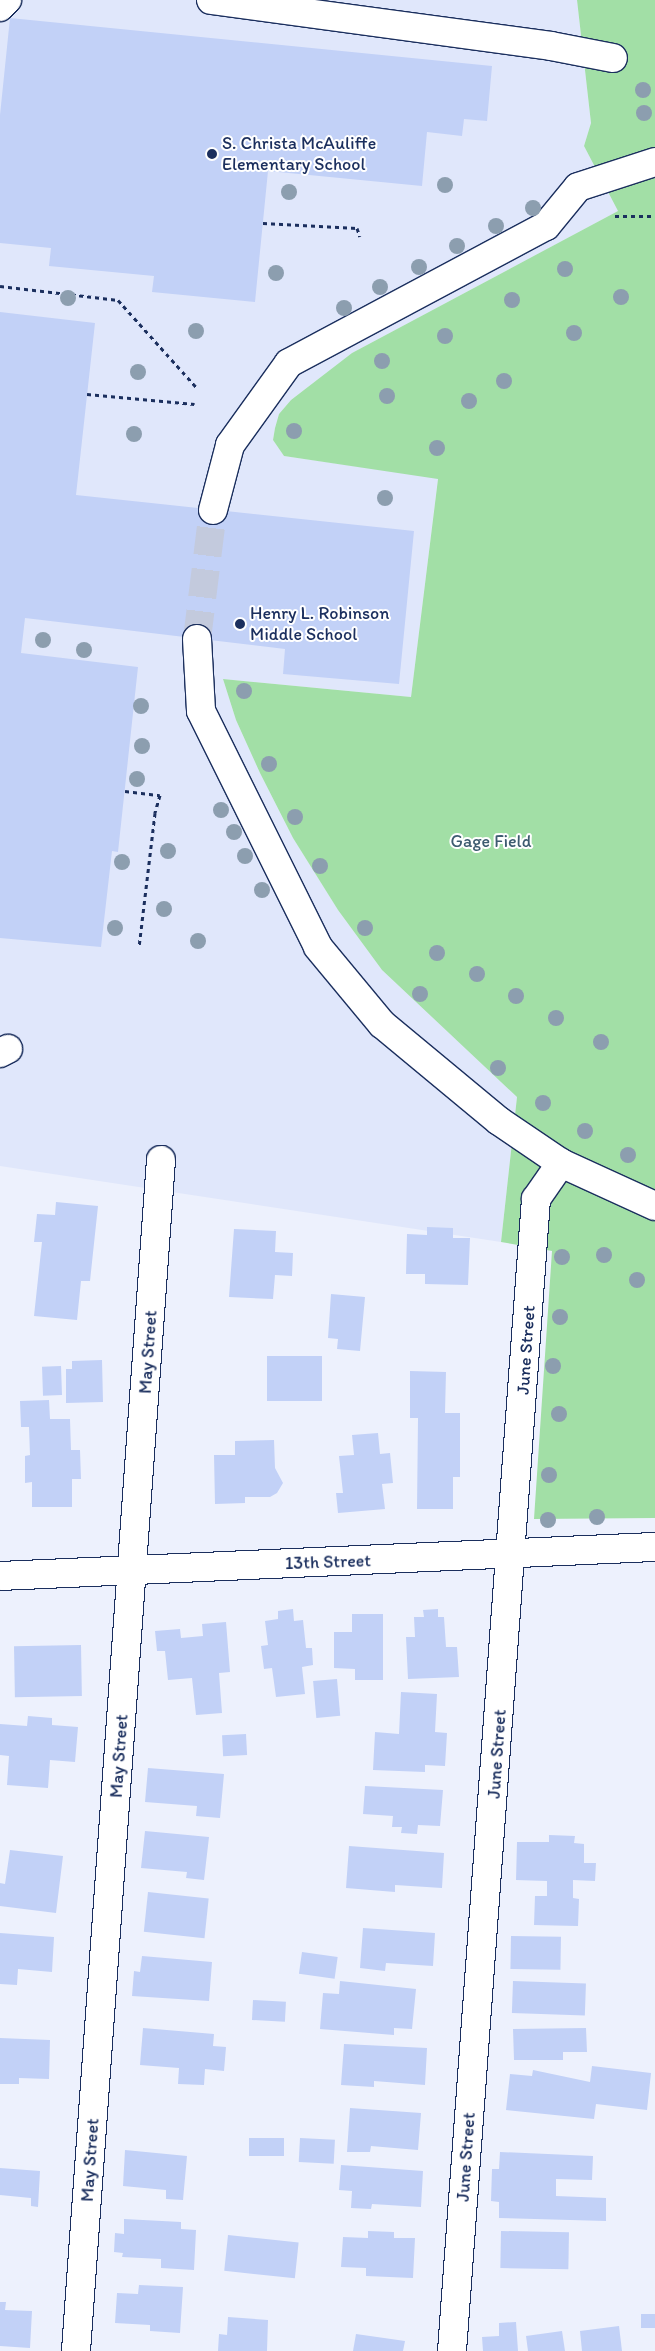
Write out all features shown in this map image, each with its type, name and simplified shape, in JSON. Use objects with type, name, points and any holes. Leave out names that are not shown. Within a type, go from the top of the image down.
[{"type":"street","points":[[0,7],[7,0]]},
{"type":"street","points":[[210,0],[551,46],[613,58]]},
{"type":"street","points":[[213,510],[230,445],[289,364],[546,226],[578,187],[655,162]]},
{"type":"street","points":[[197,639],[201,711],[318,948],[382,1024],[499,1121],[561,1164],[655,1206]]},
{"type":"street","name":"May Street","points":[[76,2351],[161,1160]]},
{"type":"street","name":"June Street","points":[[452,2351],[513,1554],[536,1199],[561,1164]]},
{"type":"street","name":"13th Street","points":[[0,1576],[655,1547]]},
{"type":"path","points":[[615,216],[655,216]]},
{"type":"path","points":[[263,223],[356,228],[360,237]]},
{"type":"path","points":[[0,286],[118,300],[197,388]]},
{"type":"path","points":[[87,394],[195,404]]},
{"type":"path","points":[[125,791],[160,795],[155,814],[139,946]]},
{"type":"shaded area","points":[[0,0],[577,0],[591,123],[584,146],[618,211],[352,353],[291,400],[279,414],[275,428],[273,440],[284,456],[438,478],[411,697],[223,679],[236,720],[260,773],[293,838],[338,910],[382,970],[517,1097],[501,1242],[0,1166]]},
{"type":"green space","name":"Gage Field","points":[[577,0],[655,0],[655,1518],[534,1519],[552,1251],[501,1242],[517,1097],[382,970],[338,910],[293,838],[260,773],[236,720],[223,679],[411,697],[438,479],[284,456],[273,440],[275,428],[279,414],[291,400],[352,353],[618,211],[584,146],[591,123]]},
{"type":"building","name":"S. Christa McAuliffe Elementary School","points":[[10,18],[492,66],[487,121],[464,119],[462,136],[427,132],[422,186],[268,171],[255,302],[152,292],[154,276],[49,266],[51,248],[0,243],[0,115]]},
{"type":"building","name":"Henry L. Robinson Middle School","points":[[0,312],[95,323],[76,495],[414,531],[399,684],[283,674],[285,649],[25,618],[21,653],[138,667],[118,852],[112,851],[101,947],[0,938]]},
{"type":"building","points":[[56,1202],[98,1206],[90,1281],[81,1281],[77,1320],[34,1316],[42,1242],[34,1242],[37,1214],[55,1215]]},
{"type":"building","points":[[427,1227],[453,1228],[453,1238],[470,1238],[468,1285],[425,1284],[425,1274],[406,1274],[407,1234],[427,1235]]},
{"type":"building","points":[[234,1229],[276,1231],[275,1252],[293,1253],[292,1276],[275,1275],[273,1299],[229,1297]]},
{"type":"building","points":[[331,1294],[365,1297],[360,1351],[337,1349],[338,1339],[328,1338]]},
{"type":"building","points":[[267,1356],[322,1356],[322,1401],[267,1401]]},
{"type":"building","points":[[102,1360],[103,1402],[66,1403],[66,1369],[72,1369],[72,1361]]},
{"type":"building","points":[[61,1366],[62,1395],[43,1396],[42,1367]]},
{"type":"building","points":[[410,1371],[446,1372],[445,1413],[460,1413],[460,1477],[453,1477],[453,1509],[417,1509],[418,1418],[410,1418]]},
{"type":"building","points":[[49,1400],[50,1419],[70,1419],[71,1450],[80,1450],[81,1479],[72,1479],[72,1507],[32,1507],[32,1482],[25,1483],[25,1456],[30,1455],[29,1427],[21,1427],[20,1401]]},
{"type":"building","points":[[378,1433],[380,1454],[390,1453],[393,1483],[382,1484],[385,1509],[338,1513],[336,1493],[343,1493],[339,1456],[354,1455],[352,1435]]},
{"type":"building","points":[[274,1440],[275,1468],[283,1483],[277,1493],[270,1497],[245,1497],[245,1503],[215,1504],[214,1455],[235,1455],[235,1441]]},
{"type":"building","points":[[293,1609],[294,1621],[303,1620],[306,1648],[312,1648],[313,1665],[302,1667],[305,1694],[276,1697],[272,1668],[264,1669],[261,1646],[268,1645],[265,1621],[278,1619],[278,1611]]},
{"type":"building","points":[[438,1609],[438,1617],[444,1617],[446,1647],[457,1647],[459,1677],[408,1679],[406,1637],[415,1637],[414,1617],[424,1617],[423,1610]]},
{"type":"building","points":[[352,1614],[383,1614],[383,1680],[355,1680],[355,1669],[334,1668],[334,1632],[352,1632]]},
{"type":"building","points":[[226,1622],[230,1672],[219,1673],[222,1713],[196,1715],[192,1678],[168,1680],[165,1651],[157,1651],[155,1631],[180,1629],[181,1638],[203,1636],[202,1624]]},
{"type":"building","points":[[81,1645],[82,1696],[15,1697],[14,1646]]},
{"type":"building","points":[[337,1679],[340,1716],[316,1718],[313,1681]]},
{"type":"building","points":[[401,1692],[437,1694],[435,1732],[447,1733],[445,1766],[425,1765],[425,1772],[373,1770],[375,1732],[399,1734]]},
{"type":"building","points":[[28,1716],[52,1718],[52,1725],[78,1727],[75,1762],[50,1760],[48,1788],[7,1785],[9,1756],[0,1755],[0,1724],[27,1726]]},
{"type":"building","points":[[246,1734],[247,1755],[223,1756],[222,1735]]},
{"type":"building","points":[[148,1768],[224,1774],[220,1818],[196,1816],[197,1806],[145,1802]]},
{"type":"building","points":[[365,1786],[443,1790],[440,1826],[418,1825],[417,1834],[401,1833],[402,1827],[392,1827],[393,1816],[363,1814]]},
{"type":"building","points":[[145,1831],[209,1837],[204,1880],[186,1878],[187,1872],[141,1868]]},
{"type":"building","points":[[549,1835],[575,1836],[574,1843],[584,1844],[584,1863],[596,1863],[595,1881],[573,1880],[573,1898],[579,1899],[578,1926],[534,1925],[535,1896],[547,1896],[547,1881],[516,1880],[517,1842],[549,1842]]},
{"type":"building","points":[[349,1846],[444,1853],[442,1888],[395,1885],[395,1892],[346,1888]]},
{"type":"building","points":[[10,1850],[63,1856],[56,1913],[0,1906],[0,1883],[5,1884]]},
{"type":"building","points":[[148,1892],[209,1898],[204,1938],[144,1932]]},
{"type":"building","points":[[363,1928],[435,1933],[433,1966],[386,1963],[385,1971],[360,1968]]},
{"type":"building","points":[[0,1933],[54,1937],[52,1972],[18,1969],[17,1985],[0,1984]]},
{"type":"building","points":[[511,1936],[561,1937],[560,1970],[510,1969]]},
{"type":"building","points":[[302,1952],[338,1957],[335,1979],[299,1974]]},
{"type":"building","points":[[142,1956],[212,1962],[209,2001],[132,1996],[134,1971],[140,1972]]},
{"type":"building","points":[[340,1981],[416,1989],[412,2029],[394,2028],[394,2035],[320,2029],[323,1993],[339,1994]]},
{"type":"building","points":[[513,1981],[586,1984],[585,2016],[512,2013]]},
{"type":"building","points":[[253,2000],[286,2002],[285,2022],[252,2020]]},
{"type":"building","points":[[143,2028],[214,2034],[213,2046],[226,2047],[224,2071],[205,2069],[204,2085],[178,2084],[179,2068],[140,2065]]},
{"type":"building","points":[[586,2028],[587,2052],[563,2052],[563,2060],[514,2060],[513,2029]]},
{"type":"building","points":[[0,2038],[50,2040],[49,2079],[19,2078],[19,2084],[0,2084]]},
{"type":"building","points":[[344,2044],[427,2048],[425,2085],[374,2081],[374,2087],[341,2085]]},
{"type":"building","points":[[592,2066],[651,2073],[647,2110],[596,2104],[594,2119],[506,2110],[510,2074],[532,2076],[533,2070],[590,2082]]},
{"type":"building","points":[[350,2108],[421,2113],[418,2150],[371,2146],[370,2152],[347,2152]]},
{"type":"building","points":[[249,2138],[284,2138],[284,2156],[249,2156]]},
{"type":"building","points":[[300,2138],[335,2140],[334,2164],[299,2162]]},
{"type":"building","points":[[125,2150],[187,2156],[183,2200],[166,2199],[166,2190],[123,2186]]},
{"type":"building","points":[[500,2152],[593,2156],[592,2180],[556,2179],[556,2196],[606,2198],[606,2221],[499,2218],[499,2202],[491,2201],[492,2169],[499,2169]]},
{"type":"building","points":[[341,2165],[423,2171],[421,2207],[372,2204],[371,2209],[351,2208],[352,2191],[339,2190]]},
{"type":"building","points":[[0,2168],[40,2171],[38,2207],[31,2206],[31,2198],[0,2195]]},
{"type":"building","points":[[124,2219],[181,2222],[181,2229],[196,2230],[194,2270],[161,2268],[161,2259],[122,2257],[123,2253],[114,2252],[115,2233],[124,2234]]},
{"type":"building","points":[[368,2231],[394,2232],[394,2238],[415,2238],[413,2278],[366,2276],[366,2268],[341,2267],[343,2237],[368,2238]]},
{"type":"building","points":[[501,2231],[569,2232],[568,2269],[500,2268]]},
{"type":"building","points":[[228,2235],[299,2242],[295,2278],[224,2271]]},
{"type":"building","points":[[139,2285],[183,2287],[180,2333],[150,2331],[150,2325],[115,2323],[117,2293],[138,2294]]},
{"type":"building","points":[[0,2302],[6,2302],[5,2310],[32,2311],[30,2348],[0,2346]]},
{"type":"building","points":[[641,2314],[655,2314],[655,2328],[641,2328]]},
{"type":"building","points":[[228,2317],[268,2320],[267,2351],[218,2351],[219,2334],[227,2335]]},
{"type":"building","points":[[516,2322],[518,2351],[483,2351],[482,2337],[499,2336],[499,2323]]},
{"type":"building","points":[[619,2326],[622,2351],[582,2351],[580,2331]]},
{"type":"building","points":[[562,2331],[565,2351],[528,2351],[526,2336]]},
{"type":"building","points":[[356,2334],[405,2341],[403,2351],[353,2351]]},
{"type":"tunnel","points":[[197,639],[213,510]]},
{"type":"place","name":"S. Christa McAuliffe Elementary School","points":[[212,154]]},
{"type":"place","name":"Henry L. Robinson Middle School","points":[[240,624]]}]
